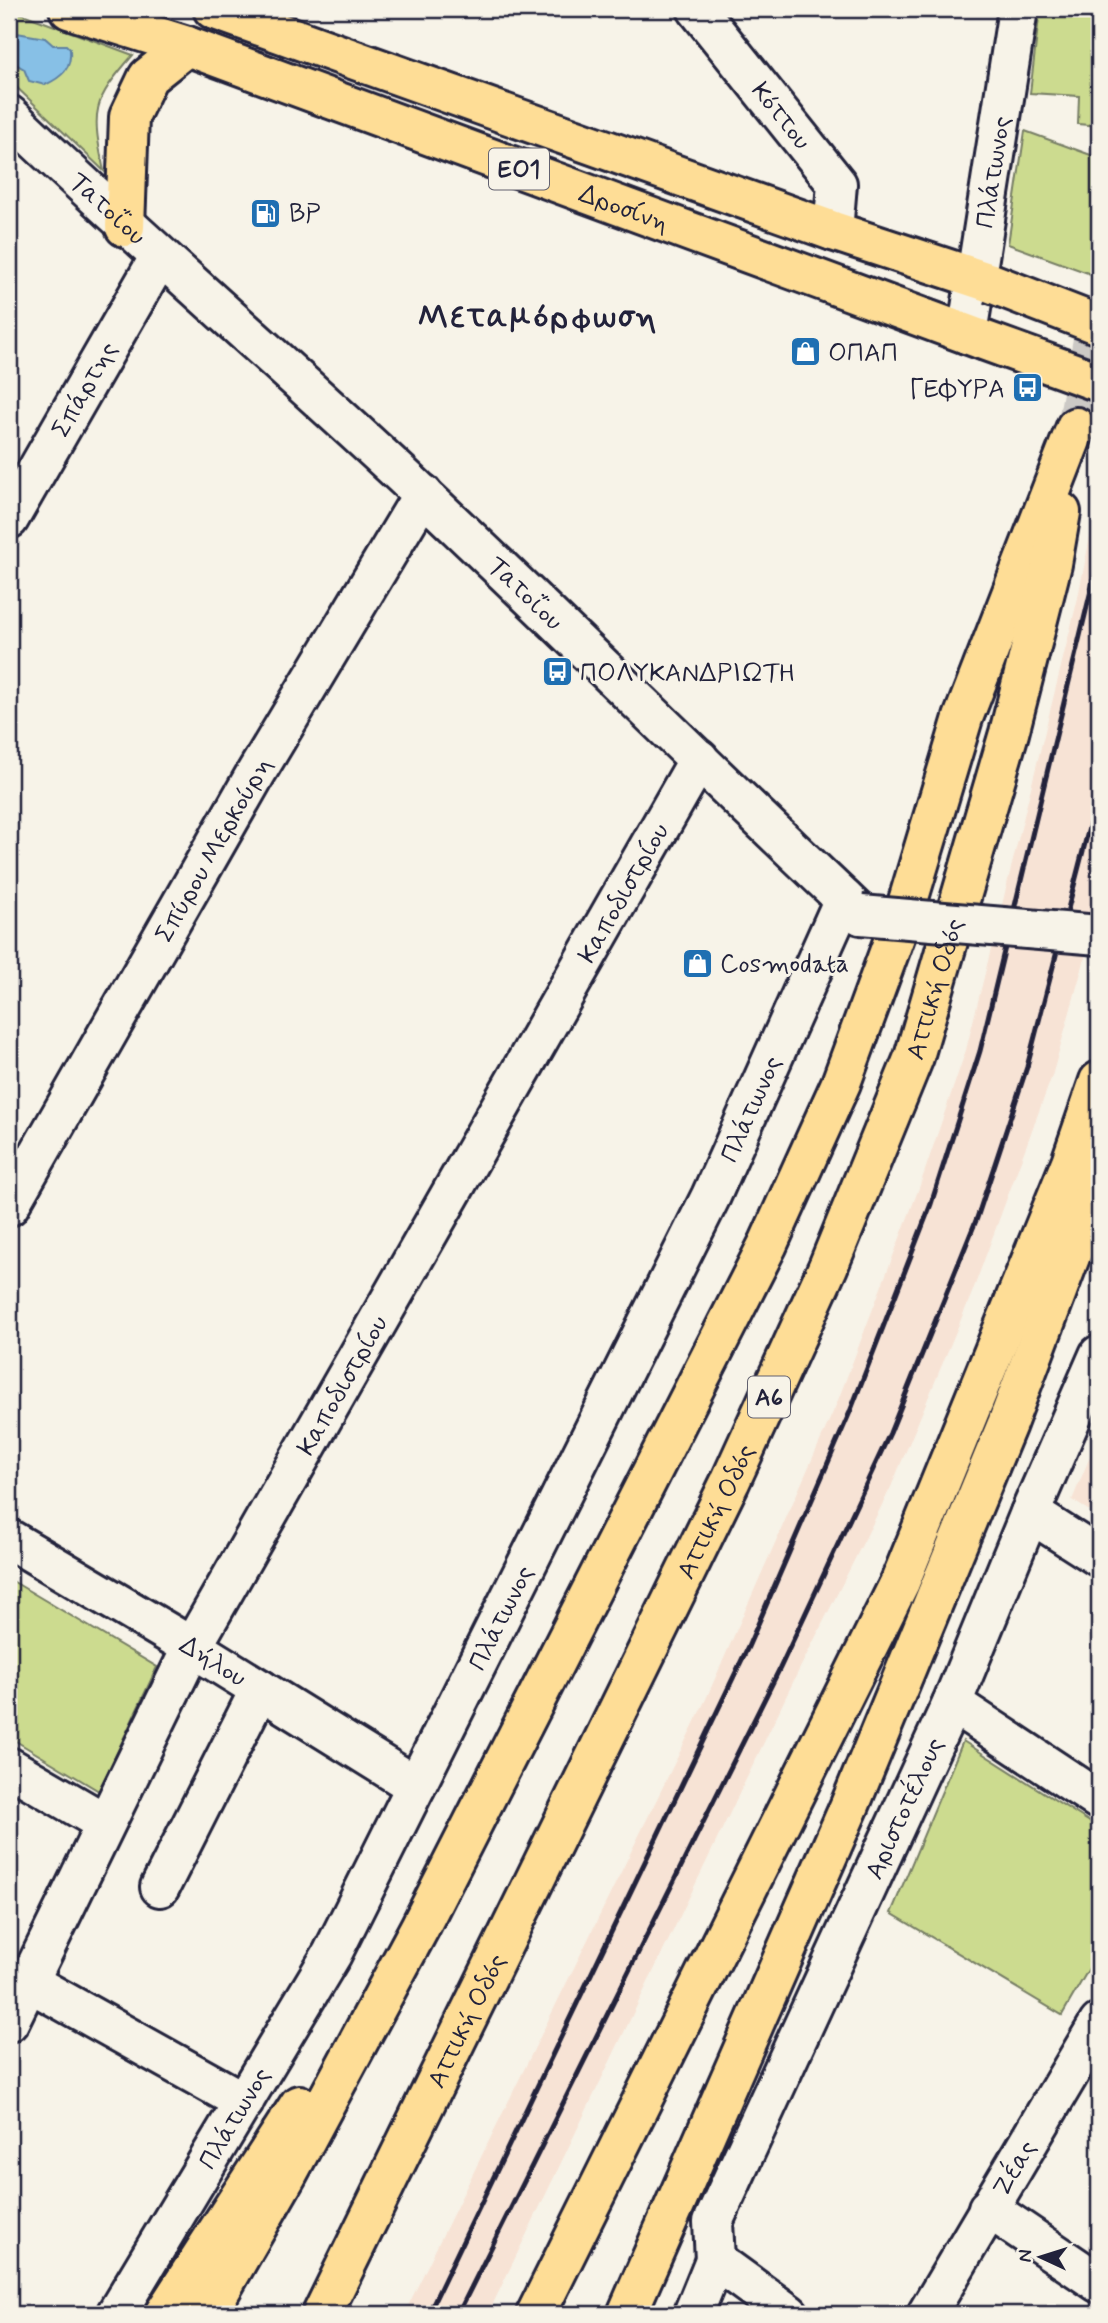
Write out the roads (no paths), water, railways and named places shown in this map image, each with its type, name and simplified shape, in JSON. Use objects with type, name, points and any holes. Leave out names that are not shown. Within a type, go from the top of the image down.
[{"type":"main road","name":"Δροσίνη","points":[[69,9],[187,46],[1099,382]]},
{"type":"main road","name":"Δροσίνη","points":[[213,9],[833,232],[983,280],[1099,325]]},
{"type":"main road","points":[[125,227],[129,117],[148,77],[187,46]]},
{"type":"main road","name":"Αττική Οδός","points":[[322,2314],[730,1482],[828,1267],[914,1057],[1009,733],[1052,564],[1076,427],[963,718],[908,901],[841,1083],[768,1244],[420,1927]]},
{"type":"main road","points":[[536,2314],[900,1582],[1071,1163],[1099,1081]]},
{"type":"main road","points":[[627,2314],[855,1792],[1007,1424],[1099,1180]]},
{"type":"main road","points":[[164,2314],[295,2111],[420,1927]]},
{"type":"main road","points":[[207,2314],[287,2175],[420,1927]]},
{"type":"street","name":"Κόττου","points":[[697,9],[837,184],[833,232]]},
{"type":"street","name":"Πλάτωνος","points":[[975,337],[1018,9]]},
{"type":"street","name":"Τατοΐου","points":[[9,115],[125,227],[291,372],[423,494],[853,907]]},
{"type":"street","name":"Σπάρτης","points":[[9,519],[159,258]]},
{"type":"street","name":"Σπύρου Μερκούρη","points":[[9,1206],[256,773],[423,494]]},
{"type":"street","name":"Καποδιστρίου","points":[[9,2022],[192,1647],[699,759]]},
{"type":"street","name":"Πλάτωνος","points":[[116,2314],[332,1954],[853,907]]},
{"type":"street","points":[[853,907],[1099,935]]},
{"type":"street","name":"Αριστοτέλους","points":[[715,2260],[713,2222],[952,1703],[1099,1355]]},
{"type":"street","points":[[1030,1513],[1099,1557]]},
{"type":"street","name":"Δήλου","points":[[9,1539],[192,1647],[416,1786]]},
{"type":"street","points":[[160,1887],[260,1689]]},
{"type":"street","points":[[952,1703],[1099,1800]]},
{"type":"street","points":[[9,1767],[105,1823]]},
{"type":"street","points":[[29,1982],[244,2102]]},
{"type":"street","name":"Ζέας","points":[[927,2314],[1099,2023]]},
{"type":"street","points":[[988,2208],[1099,2283]]},
{"type":"street","points":[[693,2314],[715,2260],[789,2314]]},
{"type":"water","points":[[17,33],[45,38],[53,45],[66,45],[70,49],[70,56],[65,72],[45,85],[29,81],[24,69],[9,60],[9,42]]},
{"type":"tunnel","points":[[1076,427],[1099,302]]},
{"type":"railway","points":[[428,2314],[748,1647],[850,1412],[931,1204],[980,1051],[1099,557]]},
{"type":"railway","points":[[458,2314],[780,1668],[890,1433],[977,1218],[1027,1067],[1099,789]]},
{"type":"place","name":"BP","points":[[266,213]]},
{"type":"place","name":"ΟΠΑΠ","points":[[805,352]]},
{"type":"place","name":"ΓΕΦΥΡΑ","points":[[1028,388]]},
{"type":"place","name":"ΠΟΛΥΚΑΝΔΡΙΩΤΗ","points":[[557,672]]},
{"type":"place","name":"Cosmodata","points":[[697,963]]},
{"type":"district","name":"Μεταμόρφωση","points":[[538,315]]}]
